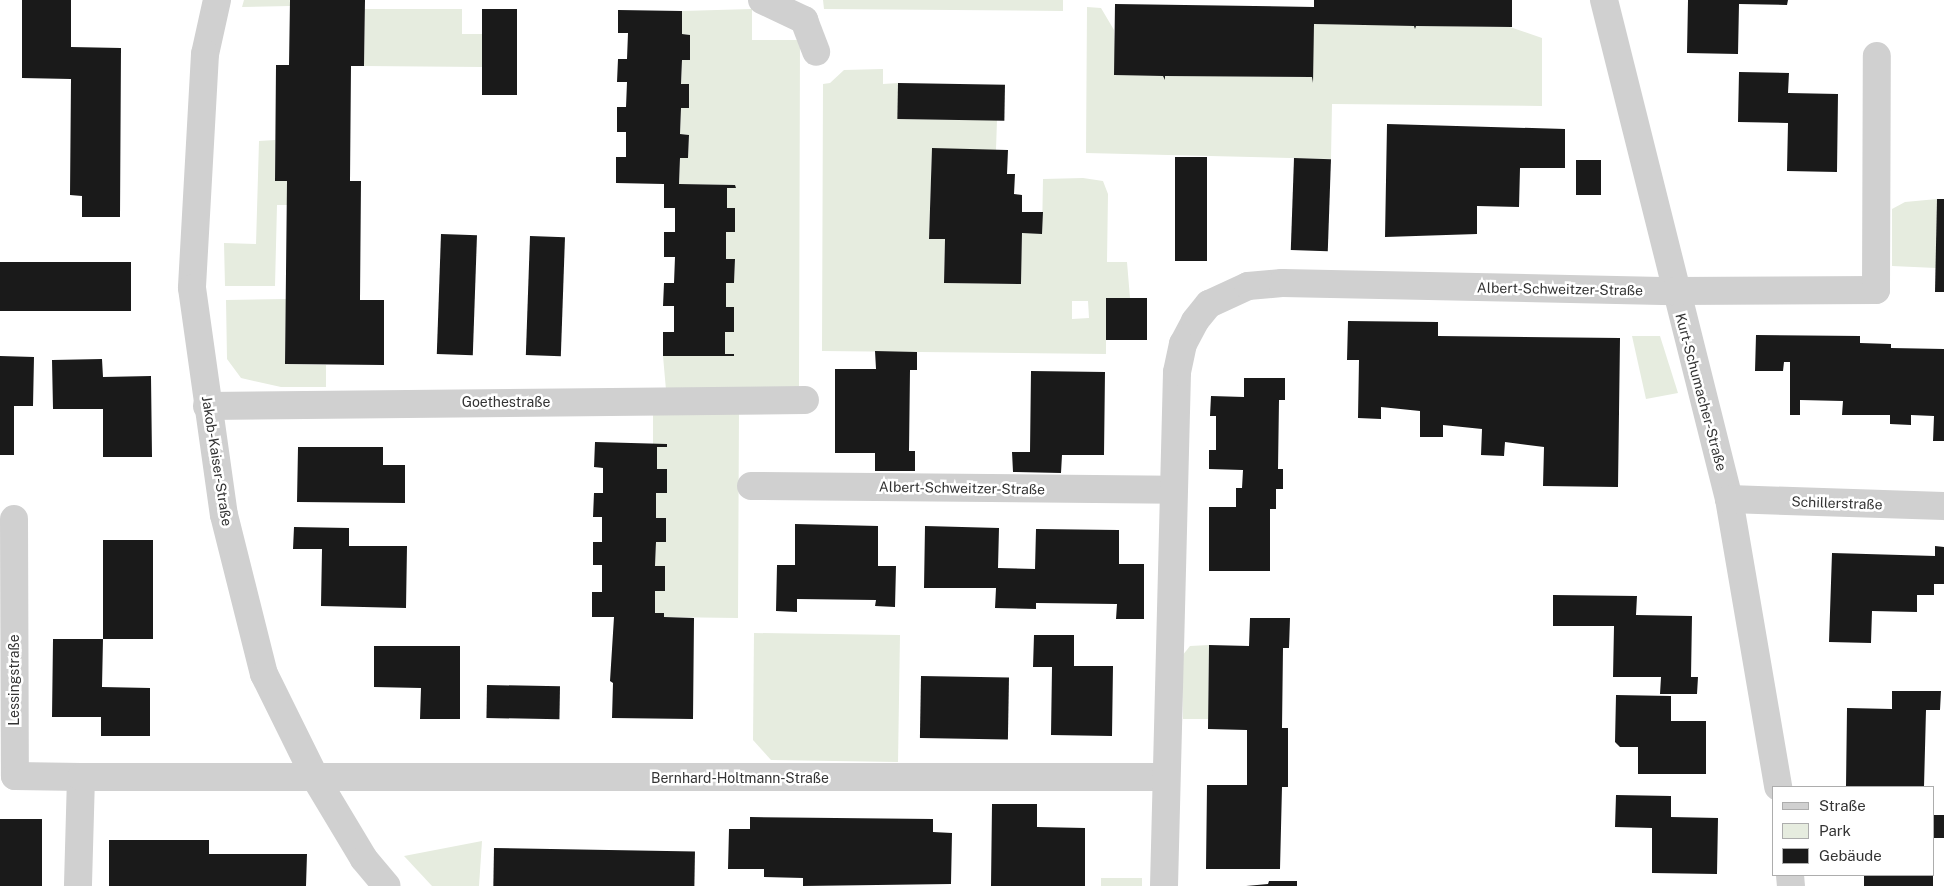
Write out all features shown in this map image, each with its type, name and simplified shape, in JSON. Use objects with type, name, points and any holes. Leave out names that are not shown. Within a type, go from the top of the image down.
[{"type":"street","name":"Jakob-Kaiser-Straße","points":[[217,0],[205,54],[192,288],[207,406],[224,515],[264,674],[316,778],[364,859],[387,886]]},
{"type":"street","points":[[762,0],[804,20],[816,52]]},
{"type":"street","name":"Kurt-Schumacher-Straße","points":[[1604,0],[1674,291],[1729,499],[1778,786]]},
{"type":"street","name":"Albert-Schweitzer-Straße","points":[[1164,886],[1165,777],[1177,372],[1183,344],[1195,321],[1209,304],[1228,292],[1248,286],[1282,283],[1674,291],[1876,290],[1877,56]]},
{"type":"street","name":"Goethestraße","points":[[207,406],[805,400]]},
{"type":"street","name":"Albert-Schweitzer-Straße","points":[[751,486],[1173,490]]},
{"type":"street","name":"Schillerstraße","points":[[1729,499],[1944,506]]},
{"type":"street","name":"Lessingstraße","points":[[14,519],[15,776],[316,778]]},
{"type":"street","points":[[78,886],[81,777]]},
{"type":"street","name":"Bernhard-Holtmann-Straße","points":[[316,778],[1165,777]]},
{"type":"green space","points":[[244,0],[290,0],[290,6],[242,7]]},
{"type":"green space","points":[[823,0],[1063,0],[1063,11],[824,9]]},
{"type":"green space","points":[[1087,7],[1101,8],[1114,30],[1116,75],[1311,77],[1314,24],[1510,27],[1542,38],[1542,106],[1332,104],[1331,159],[1086,153]]},
{"type":"green space","points":[[365,9],[462,9],[462,34],[482,34],[482,67],[364,66]]},
{"type":"green space","points":[[752,9],[752,40],[800,40],[799,391],[666,390],[663,356],[725,354],[725,332],[734,331],[734,308],[726,307],[726,283],[734,283],[735,260],[726,259],[726,232],[735,232],[735,209],[727,208],[727,188],[735,185],[679,184],[680,158],[688,158],[689,135],[680,134],[681,108],[689,108],[689,85],[681,84],[682,60],[690,59],[690,35],[682,34],[682,11]]},
{"type":"green space","points":[[883,69],[883,84],[898,83],[898,119],[997,120],[996,150],[932,150],[929,238],[945,239],[944,283],[1020,284],[1022,233],[1042,233],[1043,179],[1083,178],[1103,181],[1108,194],[1107,262],[1127,262],[1130,298],[1106,298],[1106,354],[822,351],[823,84],[830,83],[844,70]],"holes":[[[1072,301],[1088,301],[1089,318],[1072,319]]]},
{"type":"green space","points":[[275,140],[275,181],[287,181],[287,205],[277,205],[275,286],[225,286],[224,243],[256,244],[259,141]]},
{"type":"green space","points":[[1937,199],[1936,268],[1892,266],[1892,209],[1905,202]]},
{"type":"green space","points":[[286,299],[285,364],[326,365],[326,387],[281,387],[241,378],[227,359],[226,300]]},
{"type":"green space","points":[[1632,336],[1660,336],[1678,393],[1646,399]]},
{"type":"green space","points":[[739,409],[738,618],[664,617],[664,613],[655,613],[655,591],[665,591],[665,567],[655,566],[656,542],[666,542],[666,519],[656,518],[656,493],[667,493],[667,470],[657,469],[657,447],[667,446],[653,444],[653,411]]},
{"type":"green space","points":[[754,633],[900,635],[898,762],[771,760],[753,740]]},
{"type":"green space","points":[[1209,645],[1208,719],[1183,719],[1182,656],[1190,646]]},
{"type":"green space","points":[[482,841],[479,886],[432,886],[404,856]]},
{"type":"green space","points":[[1101,878],[1142,878],[1142,886],[1101,886]]},
{"type":"building","points":[[22,0],[71,0],[71,47],[121,48],[120,217],[82,217],[82,196],[70,195],[71,79],[22,78]]},
{"type":"building","points":[[290,0],[365,0],[364,66],[351,66],[350,181],[361,181],[360,300],[384,300],[384,365],[285,364],[287,181],[275,181],[276,65],[289,65]]},
{"type":"building","points":[[1314,0],[1512,0],[1512,27],[1416,26],[1415,29],[1414,26],[1314,24],[1313,83],[1312,77],[1165,76],[1165,80],[1163,76],[1114,75],[1115,4],[1314,7]]},
{"type":"building","points":[[1688,0],[1788,0],[1787,5],[1739,4],[1738,54],[1687,53]]},
{"type":"building","points":[[482,9],[517,9],[517,95],[482,95]]},
{"type":"building","points":[[618,10],[682,11],[682,34],[690,35],[690,60],[682,60],[681,84],[689,84],[689,108],[681,108],[680,134],[689,135],[688,158],[680,158],[679,184],[735,185],[736,188],[727,188],[727,208],[735,208],[735,232],[726,232],[726,259],[735,259],[734,283],[726,283],[726,307],[734,307],[734,332],[725,332],[725,354],[734,354],[734,356],[663,356],[663,332],[674,332],[674,306],[663,306],[664,283],[674,283],[675,257],[664,257],[664,232],[675,232],[675,208],[664,208],[664,184],[616,183],[616,157],[626,157],[626,132],[617,132],[617,107],[626,107],[627,82],[617,82],[618,59],[627,59],[628,33],[618,33]]},
{"type":"building","points":[[1739,72],[1789,73],[1788,93],[1838,94],[1837,172],[1787,171],[1788,123],[1738,122]]},
{"type":"building","points":[[898,83],[1005,85],[1004,121],[897,119]]},
{"type":"building","points":[[1387,124],[1565,129],[1565,168],[1520,168],[1519,207],[1477,206],[1477,234],[1385,237]]},
{"type":"building","points":[[932,148],[1008,150],[1007,174],[1015,174],[1014,194],[1022,195],[1022,212],[1043,212],[1042,234],[1022,233],[1021,284],[944,283],[945,239],[929,239]]},
{"type":"building","points":[[1175,157],[1207,157],[1207,261],[1175,261]]},
{"type":"building","points":[[1294,158],[1331,159],[1328,251],[1291,250]]},
{"type":"building","points":[[1576,160],[1601,160],[1601,195],[1576,195]]},
{"type":"building","points":[[1937,199],[1944,199],[1944,292],[1935,292]]},
{"type":"building","points":[[441,234],[477,235],[473,355],[437,354]]},
{"type":"building","points":[[530,236],[565,237],[561,356],[526,355]]},
{"type":"building","points":[[0,262],[131,262],[131,311],[0,311]]},
{"type":"building","points":[[1106,298],[1147,298],[1147,340],[1106,340]]},
{"type":"building","points":[[1348,321],[1438,322],[1438,336],[1620,338],[1618,487],[1543,486],[1544,447],[1505,442],[1504,456],[1481,455],[1482,429],[1443,425],[1443,437],[1420,437],[1420,411],[1381,407],[1381,419],[1358,418],[1359,360],[1347,360]]},
{"type":"building","points":[[1756,335],[1860,336],[1860,343],[1891,344],[1891,348],[1944,349],[1944,441],[1933,441],[1934,416],[1911,415],[1911,425],[1890,424],[1890,415],[1842,415],[1843,401],[1800,400],[1800,415],[1790,415],[1790,362],[1784,362],[1783,371],[1755,371]]},
{"type":"building","points":[[875,351],[917,352],[917,370],[910,370],[909,451],[915,451],[915,471],[875,471],[875,453],[835,453],[835,369],[876,369]]},
{"type":"building","points":[[0,356],[34,357],[33,406],[14,406],[14,455],[0,455]]},
{"type":"building","points":[[102,359],[103,377],[151,376],[152,457],[103,457],[103,409],[53,409],[52,360]]},
{"type":"building","points":[[1031,371],[1105,372],[1104,455],[1062,455],[1061,473],[1013,472],[1012,452],[1030,452]]},
{"type":"building","points":[[1244,378],[1285,378],[1285,400],[1279,400],[1278,469],[1283,469],[1283,489],[1276,489],[1276,509],[1270,509],[1270,571],[1209,571],[1209,507],[1236,507],[1236,488],[1242,488],[1243,470],[1209,469],[1209,450],[1216,450],[1216,416],[1210,416],[1211,396],[1244,397]]},
{"type":"building","points":[[595,442],[667,444],[667,447],[657,447],[657,469],[667,469],[667,493],[656,493],[656,518],[666,518],[666,542],[656,542],[655,566],[665,566],[665,591],[655,591],[655,613],[664,613],[664,617],[694,618],[693,719],[612,718],[613,683],[610,681],[614,617],[592,617],[592,592],[602,592],[602,565],[593,565],[593,542],[602,542],[602,517],[593,517],[594,493],[603,493],[603,468],[594,467]]},
{"type":"building","points":[[298,447],[383,447],[383,465],[405,465],[405,503],[297,502]]},
{"type":"building","points":[[795,524],[878,526],[878,566],[896,566],[895,607],[875,606],[876,600],[797,599],[797,612],[776,611],[777,565],[795,565]]},
{"type":"building","points":[[925,526],[999,528],[998,568],[1035,569],[1036,529],[1119,530],[1119,564],[1144,564],[1144,619],[1116,619],[1117,604],[1036,603],[1036,609],[995,608],[996,588],[924,588]]},
{"type":"building","points":[[294,527],[349,528],[349,546],[407,546],[406,608],[321,606],[322,549],[293,549]]},
{"type":"building","points":[[103,540],[153,540],[153,639],[103,639]]},
{"type":"building","points":[[1935,546],[1944,547],[1944,584],[1934,584],[1934,595],[1917,595],[1917,612],[1872,611],[1871,643],[1829,642],[1832,553],[1935,556]]},
{"type":"building","points":[[1553,595],[1637,596],[1636,615],[1692,616],[1691,677],[1698,677],[1697,694],[1660,694],[1661,677],[1613,677],[1614,626],[1553,626]]},
{"type":"building","points":[[1250,618],[1290,618],[1289,648],[1283,648],[1282,728],[1288,728],[1288,787],[1282,787],[1280,869],[1206,869],[1207,785],[1247,785],[1247,730],[1208,729],[1209,645],[1249,646]]},
{"type":"building","points":[[1034,635],[1074,635],[1074,666],[1113,666],[1112,736],[1051,735],[1052,667],[1033,667]]},
{"type":"building","points":[[53,639],[103,639],[102,687],[150,688],[150,736],[101,736],[101,717],[52,717]]},
{"type":"building","points":[[374,646],[460,646],[460,719],[420,719],[421,688],[374,687]]},
{"type":"building","points":[[921,676],[1009,678],[1008,740],[920,738]]},
{"type":"building","points":[[487,685],[560,686],[559,719],[486,718]]},
{"type":"building","points":[[1892,691],[1941,691],[1940,710],[1926,710],[1924,786],[1846,786],[1847,708],[1892,709]]},
{"type":"building","points":[[1616,695],[1671,696],[1671,721],[1706,721],[1706,774],[1638,774],[1638,747],[1620,747],[1615,742]]},
{"type":"building","points":[[1616,795],[1671,796],[1671,817],[1718,818],[1717,874],[1652,873],[1652,828],[1615,827]]},
{"type":"building","points":[[992,804],[1037,804],[1037,827],[1085,828],[1085,886],[991,886]]},
{"type":"building","points":[[1934,815],[1944,815],[1944,838],[1934,838]]},
{"type":"building","points":[[750,817],[933,819],[933,832],[952,833],[951,884],[803,886],[803,878],[764,877],[764,869],[728,869],[729,829],[750,829]]},
{"type":"building","points":[[0,819],[42,819],[42,886],[0,886]]},
{"type":"building","points":[[109,840],[209,840],[209,854],[307,854],[306,886],[109,886]]},
{"type":"building","points":[[494,848],[695,852],[694,886],[493,886]]},
{"type":"building","points":[[1864,876],[1933,876],[1933,886],[1864,886]]},
{"type":"building","points":[[1269,881],[1297,881],[1297,886],[1246,886],[1268,884]]}]
